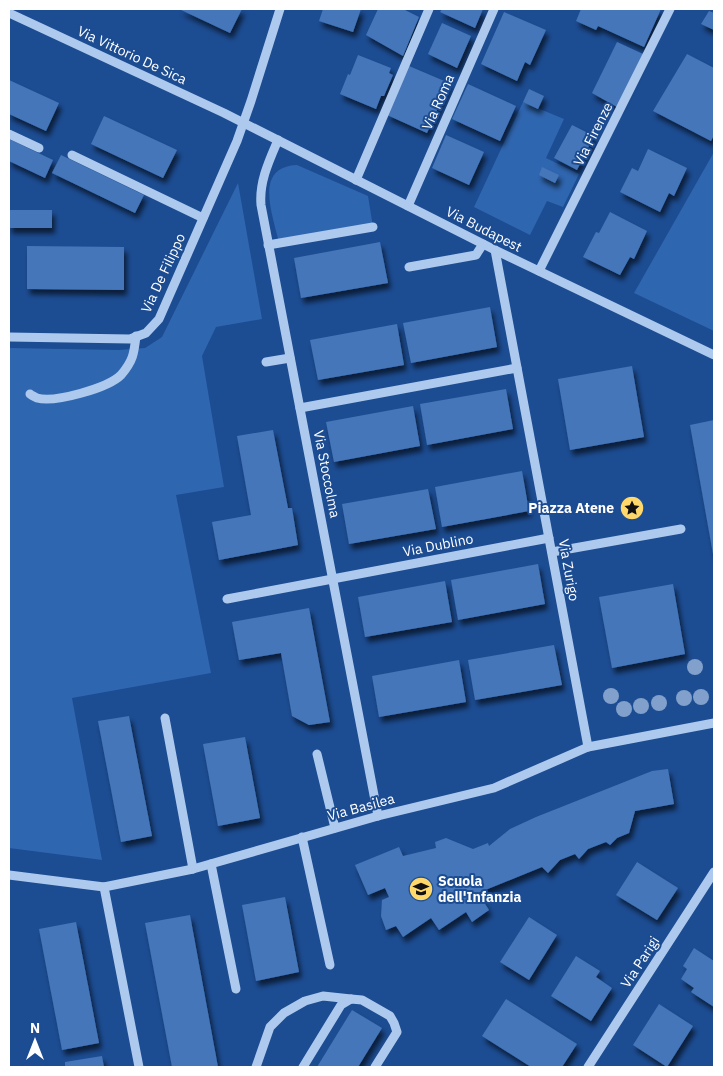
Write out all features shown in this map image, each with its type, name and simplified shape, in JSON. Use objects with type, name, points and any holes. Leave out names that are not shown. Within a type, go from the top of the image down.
[{"type":"street","name":"Via De Filippo","points":[[136,336],[146,333],[159,319],[243,123],[280,9]]},
{"type":"street","points":[[356,180],[429,9]]},
{"type":"street","name":"Via Roma","points":[[408,206],[494,9]]},
{"type":"street","name":"Via Firenze","points":[[539,272],[670,9]]},
{"type":"street","name":"Via Vittorio De Sica","points":[[9,13],[243,123]]},
{"type":"street","name":"Via Budapest","points":[[243,123],[539,272],[714,355]]},
{"type":"street","points":[[9,134],[39,148]]},
{"type":"street","name":"Via Stoccolma","points":[[278,140],[266,167],[260,196],[378,816]]},
{"type":"street","points":[[72,155],[203,218]]},
{"type":"street","points":[[268,245],[373,227]]},
{"type":"street","points":[[409,266],[476,255],[483,244]]},
{"type":"street","name":"Via Zurigo","points":[[495,250],[588,747]]},
{"type":"street","points":[[9,337],[130,338],[136,336],[134,356],[120,376],[97,389],[60,398],[37,398],[30,394]]},
{"type":"street","points":[[266,362],[290,358]]},
{"type":"street","points":[[300,408],[517,368]]},
{"type":"street","points":[[552,552],[681,529]]},
{"type":"street","name":"Via Dublino","points":[[227,599],[549,538]]},
{"type":"street","points":[[165,718],[193,869]]},
{"type":"street","name":"Via Basilea","points":[[9,875],[104,887],[193,869],[378,816],[494,788],[588,747],[714,723]]},
{"type":"street","points":[[317,754],[335,828]]},
{"type":"street","points":[[302,837],[330,965]]},
{"type":"street","points":[[211,864],[236,989]]},
{"type":"street","name":"Via Parigi","points":[[588,1067],[714,872]]},
{"type":"street","points":[[104,887],[139,1067]]},
{"type":"street","points":[[256,1067],[270,1027],[284,1012],[305,1001],[323,996],[362,1000],[390,1016],[397,1032],[375,1067]]},
{"type":"street","points":[[302,1067],[341,1005],[351,999]]},
{"type":"shaded area","points":[[523,102],[564,119],[546,158],[579,174],[563,207],[547,201],[530,235],[474,207]]},
{"type":"shaded area","points":[[714,152],[714,331],[634,293]]},
{"type":"shaded area","points":[[297,165],[368,196],[373,227],[279,243],[270,207],[270,183],[275,174],[283,168]]},
{"type":"shaded area","points":[[238,183],[262,319],[216,327],[202,356],[224,487],[176,495],[211,673],[72,698],[102,860],[9,848],[9,348],[119,350],[145,348],[162,337]]},
{"type":"building","points":[[179,9],[242,9],[230,33]]},
{"type":"building","points":[[323,9],[361,9],[353,32],[319,21]]},
{"type":"building","points":[[378,9],[403,9],[419,17],[403,56],[366,35]]},
{"type":"building","points":[[442,9],[483,9],[475,28],[440,12]]},
{"type":"building","points":[[581,9],[661,9],[644,47],[598,26],[596,30],[576,21]]},
{"type":"building","points":[[709,11],[714,13],[714,30],[701,24]]},
{"type":"building","points":[[504,12],[546,30],[530,65],[525,62],[517,81],[481,64]]},
{"type":"building","points":[[442,23],[471,36],[457,68],[428,54]]},
{"type":"building","points":[[617,42],[643,54],[617,107],[592,93]]},
{"type":"building","points":[[687,54],[714,68],[714,135],[711,141],[653,111]]},
{"type":"building","points":[[358,55],[391,68],[389,73],[393,75],[376,109],[340,94]]},
{"type":"building","points":[[409,66],[449,83],[427,133],[387,115]]},
{"type":"building","points":[[9,80],[59,103],[46,131],[9,114]]},
{"type":"building","points":[[468,84],[516,106],[500,141],[452,119]]},
{"type":"building","points":[[529,89],[544,96],[538,109],[523,102]]},
{"type":"building","points":[[104,116],[177,150],[163,178],[91,144]]},
{"type":"building","points":[[572,125],[594,136],[577,170],[554,158]]},
{"type":"building","points":[[446,135],[484,152],[469,185],[432,168]]},
{"type":"building","points":[[9,139],[53,160],[45,178],[9,161]]},
{"type":"building","points":[[648,149],[687,168],[674,196],[669,193],[660,212],[620,192],[632,168],[638,171]]},
{"type":"building","points":[[61,155],[144,195],[135,213],[52,173]]},
{"type":"building","points":[[542,167],[559,175],[555,183],[539,175]]},
{"type":"building","points":[[9,210],[52,210],[52,228],[9,228]]},
{"type":"building","points":[[610,212],[647,231],[634,259],[630,257],[620,275],[583,257],[596,232],[599,233]]},
{"type":"building","points":[[380,242],[388,283],[301,298],[294,258]]},
{"type":"building","points":[[27,246],[124,247],[124,290],[27,289]]},
{"type":"building","points":[[490,307],[497,347],[411,363],[403,323]]},
{"type":"building","points":[[397,324],[404,365],[318,380],[310,340]]},
{"type":"building","points":[[632,366],[644,437],[570,450],[558,379]]},
{"type":"building","points":[[506,389],[513,429],[427,445],[420,404]]},
{"type":"building","points":[[413,406],[420,446],[334,462],[326,422]]},
{"type":"building","points":[[714,420],[714,554],[713,554],[690,425]]},
{"type":"building","points":[[273,430],[288,508],[292,508],[298,545],[219,560],[212,522],[251,515],[237,436]]},
{"type":"building","points":[[522,471],[529,511],[442,527],[435,487]]},
{"type":"building","points":[[428,489],[436,529],[349,544],[342,504]]},
{"type":"building","points":[[538,564],[545,604],[458,620],[451,580]]},
{"type":"building","points":[[445,581],[452,622],[365,637],[358,597]]},
{"type":"building","points":[[673,584],[685,654],[612,668],[599,597]]},
{"type":"building","points":[[309,608],[330,722],[309,725],[292,716],[281,653],[239,660],[232,622]]},
{"type":"building","points":[[554,645],[562,685],[475,700],[468,660]]},
{"type":"building","points":[[459,660],[466,702],[379,717],[372,676]]},
{"type":"building","points":[[129,716],[152,836],[121,842],[98,721]]},
{"type":"building","points":[[245,737],[260,818],[218,826],[203,744]]},
{"type":"building","points":[[668,769],[674,804],[635,811],[629,833],[617,838],[610,845],[606,842],[588,849],[579,859],[575,854],[560,860],[548,873],[542,867],[478,893],[489,910],[472,922],[466,912],[439,930],[431,918],[403,937],[396,926],[386,930],[381,916],[382,900],[389,897],[385,888],[368,895],[355,865],[399,847],[403,856],[436,848],[435,842],[446,838],[473,849],[488,843],[489,846],[510,829],[536,817],[652,771]]},
{"type":"building","points":[[637,862],[678,888],[657,920],[616,895]]},
{"type":"building","points":[[285,897],[299,972],[256,981],[242,905]]},
{"type":"building","points":[[190,915],[218,1067],[172,1067],[145,923]]},
{"type":"building","points":[[529,917],[557,935],[529,980],[500,962]]},
{"type":"building","points":[[76,922],[99,1043],[62,1050],[39,929]]},
{"type":"building","points":[[694,948],[714,961],[714,1007],[691,992],[694,988],[681,979],[687,969],[683,966]]},
{"type":"building","points":[[576,956],[600,971],[596,977],[612,988],[591,1021],[551,996]]},
{"type":"building","points":[[506,999],[577,1044],[562,1067],[531,1067],[482,1036]]},
{"type":"building","points":[[659,1004],[693,1026],[667,1067],[633,1045]]},
{"type":"building","points":[[352,1010],[382,1028],[358,1067],[317,1067]]},
{"type":"building","points":[[102,1056],[104,1067],[65,1067],[65,1062]]},
{"type":"place","name":"Piazza Atene","points":[[632,508]]},
{"type":"place","name":"Scuola dell'Infanzia","points":[[421,889]]}]
